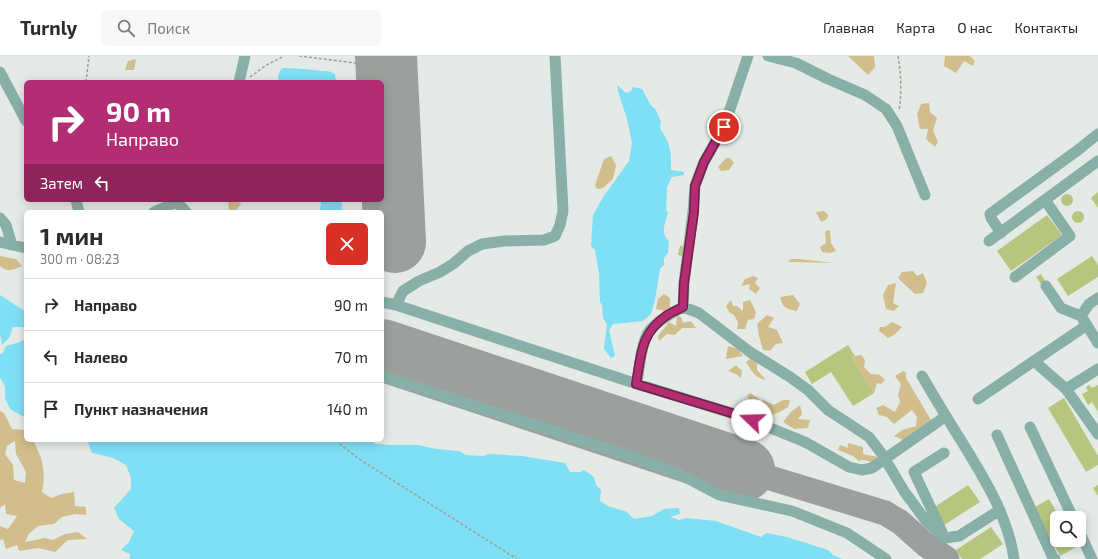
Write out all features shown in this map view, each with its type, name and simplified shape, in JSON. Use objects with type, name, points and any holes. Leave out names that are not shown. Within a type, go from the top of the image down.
[{"type":"lane","points":[[244,80],[245,56]]},
{"type":"lane","points":[[396,305],[403,291],[453,264],[468,250],[482,244],[504,241],[544,240],[555,236],[560,225],[563,211],[555,56]]},
{"type":"lane","points":[[683,307],[684,283],[694,212],[695,186],[704,162],[724,127],[748,56]]},
{"type":"lane","points":[[768,56],[796,63],[865,95],[886,109],[897,126],[925,195]]},
{"type":"lane","points":[[0,72],[24,117]]},
{"type":"lane","points":[[1001,233],[990,214],[1098,134]]},
{"type":"lane","points":[[989,241],[1098,162]]},
{"type":"lane","points":[[1015,277],[1070,236],[1045,200]]},
{"type":"lane","points":[[158,210],[176,202]]},
{"type":"lane","points":[[0,218],[6,225],[12,245]]},
{"type":"lane","points":[[0,242],[24,248]]},
{"type":"lane","points":[[1046,286],[1060,308],[1084,320],[1098,343]]},
{"type":"lane","points":[[978,399],[1034,361],[1084,320],[1089,304],[1098,298]]},
{"type":"lane","points":[[384,302],[396,305],[636,384],[738,415],[805,442],[849,468],[862,470],[872,468],[946,416]]},
{"type":"lane","points":[[636,384],[642,350],[649,331],[666,316],[683,307],[699,313],[750,352],[808,390],[828,410],[869,437],[885,459],[904,492],[926,521],[945,538],[959,536],[1000,510]]},
{"type":"lane","points":[[1034,361],[1066,388],[1098,434]]},
{"type":"lane","points":[[1066,388],[1098,369]]},
{"type":"lane","points":[[922,376],[982,474],[1000,510],[1014,559]]},
{"type":"lane","points":[[384,377],[682,474],[719,495],[792,511],[847,533],[886,559]]},
{"type":"lane","points":[[1030,427],[1070,511]]},
{"type":"lane","points":[[997,435],[1053,558],[1055,559]]},
{"type":"lane","points":[[944,453],[914,472],[945,538]]},
{"type":"lane","points":[[1086,546],[1092,559]]},
{"type":"path","points":[[86,80],[89,56]]},
{"type":"path","points":[[244,80],[265,66],[284,56]]},
{"type":"path","points":[[299,56],[387,67]]},
{"type":"path","points":[[897,126],[901,98],[901,80],[898,56]]},
{"type":"path","points":[[338,442],[359,459],[516,559]]},
{"type":"shaded area","points":[[848,56],[874,56],[875,67],[868,75]]},
{"type":"shaded area","points":[[945,56],[970,56],[975,61],[973,66],[964,61],[956,73],[944,66]]},
{"type":"shaded area","points":[[136,59],[134,70],[125,70],[128,61]]},
{"type":"shaded area","points":[[929,103],[930,112],[937,118],[933,130],[938,142],[935,147],[926,139],[928,129],[920,129],[917,114],[921,104]]},
{"type":"shaded area","points":[[611,156],[616,165],[613,179],[603,188],[597,189],[595,185],[604,159]]},
{"type":"shaded area","points":[[726,158],[730,158],[734,163],[729,170],[721,171],[718,167]]},
{"type":"shaded area","points":[[228,202],[239,202],[241,204],[236,210],[229,210]]},
{"type":"shaded area","points":[[824,211],[828,215],[827,219],[821,222],[816,212]]},
{"type":"shaded area","points":[[830,230],[831,243],[836,251],[830,253],[822,252],[820,247],[826,243],[825,231]]},
{"type":"shaded area","points":[[0,256],[16,259],[22,266],[13,270],[5,270],[0,266]]},
{"type":"shaded area","points":[[791,259],[799,259],[834,263],[788,262]]},
{"type":"shaded area","points":[[913,271],[917,276],[923,273],[927,283],[923,293],[915,294],[898,278],[902,272]]},
{"type":"shaded area","points":[[753,276],[758,278],[755,283],[760,288],[756,294],[749,289],[750,284],[741,286],[745,279]]},
{"type":"shaded area","points":[[896,283],[893,303],[899,306],[894,311],[886,309],[883,295],[888,285]]},
{"type":"shaded area","points":[[664,294],[670,298],[670,307],[665,311],[656,309],[658,299]]},
{"type":"shaded area","points":[[793,295],[800,304],[797,311],[790,310],[782,304],[780,297]]},
{"type":"shaded area","points":[[731,300],[733,306],[737,306],[743,311],[743,302],[750,300],[756,312],[754,319],[748,320],[745,329],[737,329],[738,322],[726,306]]},
{"type":"shaded area","points":[[767,315],[774,318],[768,327],[777,330],[783,343],[776,344],[770,351],[763,350],[757,324]]},
{"type":"shaded area","points":[[677,316],[681,317],[683,323],[691,321],[696,328],[682,328],[675,335],[667,334],[659,341],[658,336],[669,322],[676,326]]},
{"type":"shaded area","points":[[892,322],[902,327],[894,335],[888,338],[879,331],[880,327],[885,327]]},
{"type":"shaded area","points":[[728,346],[738,349],[743,356],[726,359]]},
{"type":"shaded area","points":[[861,355],[865,360],[864,367],[871,374],[880,375],[885,380],[881,384],[877,383],[874,393],[852,358]]},
{"type":"shaded area","points":[[751,358],[757,362],[757,370],[766,380],[756,376],[752,371],[746,362]]},
{"type":"shaded area","points":[[736,365],[742,371],[741,378],[728,371]]},
{"type":"shaded area","points":[[903,371],[906,373],[906,378],[931,420],[903,440],[894,436],[902,430],[916,426],[917,417],[912,410],[894,424],[887,417],[879,415],[876,408],[883,405],[895,412],[900,402],[898,395],[901,384],[895,376]]},
{"type":"shaded area","points":[[750,393],[759,399],[753,406],[748,406],[751,402],[747,396]]},
{"type":"shaded area","points":[[763,400],[774,405],[783,400],[790,400],[788,407],[780,412],[766,414],[758,412],[759,406]]},
{"type":"shaded area","points":[[800,405],[802,414],[798,419],[810,420],[808,428],[794,429],[783,422],[791,412]]},
{"type":"shaded area","points":[[0,411],[4,413],[12,429],[24,430],[24,442],[34,442],[44,471],[42,492],[51,498],[74,492],[75,506],[86,507],[86,515],[75,514],[62,517],[54,524],[38,526],[29,534],[25,542],[45,538],[53,540],[65,534],[78,532],[87,539],[68,540],[55,552],[38,548],[19,551],[17,545],[6,549],[3,539],[0,540],[0,526],[8,529],[17,516],[6,514],[5,504],[0,508]],"holes":[[[15,441],[16,454],[26,472],[25,483],[14,480],[13,465],[5,454],[7,446]]]},
{"type":"shaded area","points":[[848,443],[863,447],[863,454],[878,457],[877,465],[866,460],[859,461],[853,456],[838,450],[840,445],[848,448]]},
{"type":"water","points":[[281,69],[329,72],[335,74],[336,80],[279,80],[278,76]]},
{"type":"water","points":[[617,85],[626,93],[631,91],[633,87],[642,89],[650,104],[656,110],[661,122],[660,128],[668,142],[671,154],[671,170],[684,172],[684,175],[672,177],[667,187],[666,210],[668,213],[664,231],[666,238],[669,241],[668,253],[664,258],[664,265],[660,269],[651,314],[643,321],[613,324],[609,330],[615,356],[611,358],[604,349],[607,324],[603,318],[602,305],[600,302],[599,273],[595,250],[591,246],[593,215],[603,197],[629,161],[632,143]]},
{"type":"water","points":[[321,202],[342,202],[342,210],[320,210]]},
{"type":"water","points":[[0,295],[24,311],[24,330],[23,327],[13,327],[9,338],[2,345],[0,333]]},
{"type":"water","points":[[24,340],[24,417],[10,409],[5,398],[5,386],[0,378],[0,354],[3,353],[6,346]]},
{"type":"water","points":[[88,442],[373,442],[376,444],[391,445],[418,445],[436,449],[459,451],[466,455],[483,456],[489,454],[522,456],[565,463],[570,472],[580,472],[584,470],[594,477],[596,485],[601,490],[600,501],[608,506],[627,512],[634,519],[652,516],[664,509],[679,508],[680,514],[670,517],[679,520],[686,518],[716,521],[761,537],[766,533],[787,537],[828,550],[833,555],[842,559],[130,559],[130,554],[121,550],[129,542],[134,531],[119,519],[114,508],[131,489],[131,478],[126,465],[113,458],[92,453]]},
{"type":"building","points":[[1098,192],[1098,208],[1091,198]]},
{"type":"building","points":[[1067,194],[1071,196],[1073,200],[1071,204],[1067,206],[1063,204],[1061,200],[1063,196]]},
{"type":"building","points":[[1078,211],[1082,213],[1084,217],[1082,221],[1078,223],[1074,221],[1072,217],[1074,213]]},
{"type":"building","points":[[1047,215],[1062,235],[1011,271],[997,251]]},
{"type":"building","points":[[680,246],[683,246],[682,256],[678,255]]},
{"type":"building","points":[[1092,256],[1098,265],[1098,277],[1068,296],[1057,279]]},
{"type":"building","points":[[1041,274],[1045,281],[1041,284],[1036,277]]},
{"type":"building","points":[[848,345],[855,356],[852,358],[874,393],[853,406],[831,372],[812,384],[805,372]]},
{"type":"building","points":[[1089,385],[1092,388],[1098,385],[1098,412],[1092,402],[1088,405],[1082,394],[1088,391],[1086,387]]},
{"type":"building","points":[[1064,398],[1098,456],[1098,465],[1086,472],[1048,408]]},
{"type":"building","points":[[968,485],[980,502],[944,525],[933,508]]},
{"type":"building","points":[[1098,485],[1098,496],[1093,488]]},
{"type":"building","points":[[1049,499],[1056,511],[1050,511],[1050,538],[1033,508]]},
{"type":"building","points":[[991,527],[1003,544],[980,559],[962,559],[956,550]]},
{"type":"building","points":[[1055,547],[1076,547],[1060,556]]},
{"type":"taxiway","points":[[744,470],[885,513],[900,522],[926,545],[947,559]]},
{"type":"runway","points":[[386,56],[395,242]]},
{"type":"runway","points":[[384,351],[744,470]]},
{"type":"route","points":[[724,127],[704,162],[695,186],[694,212],[684,283],[683,307],[666,316],[649,331],[642,350],[636,384],[752,420]]}]
